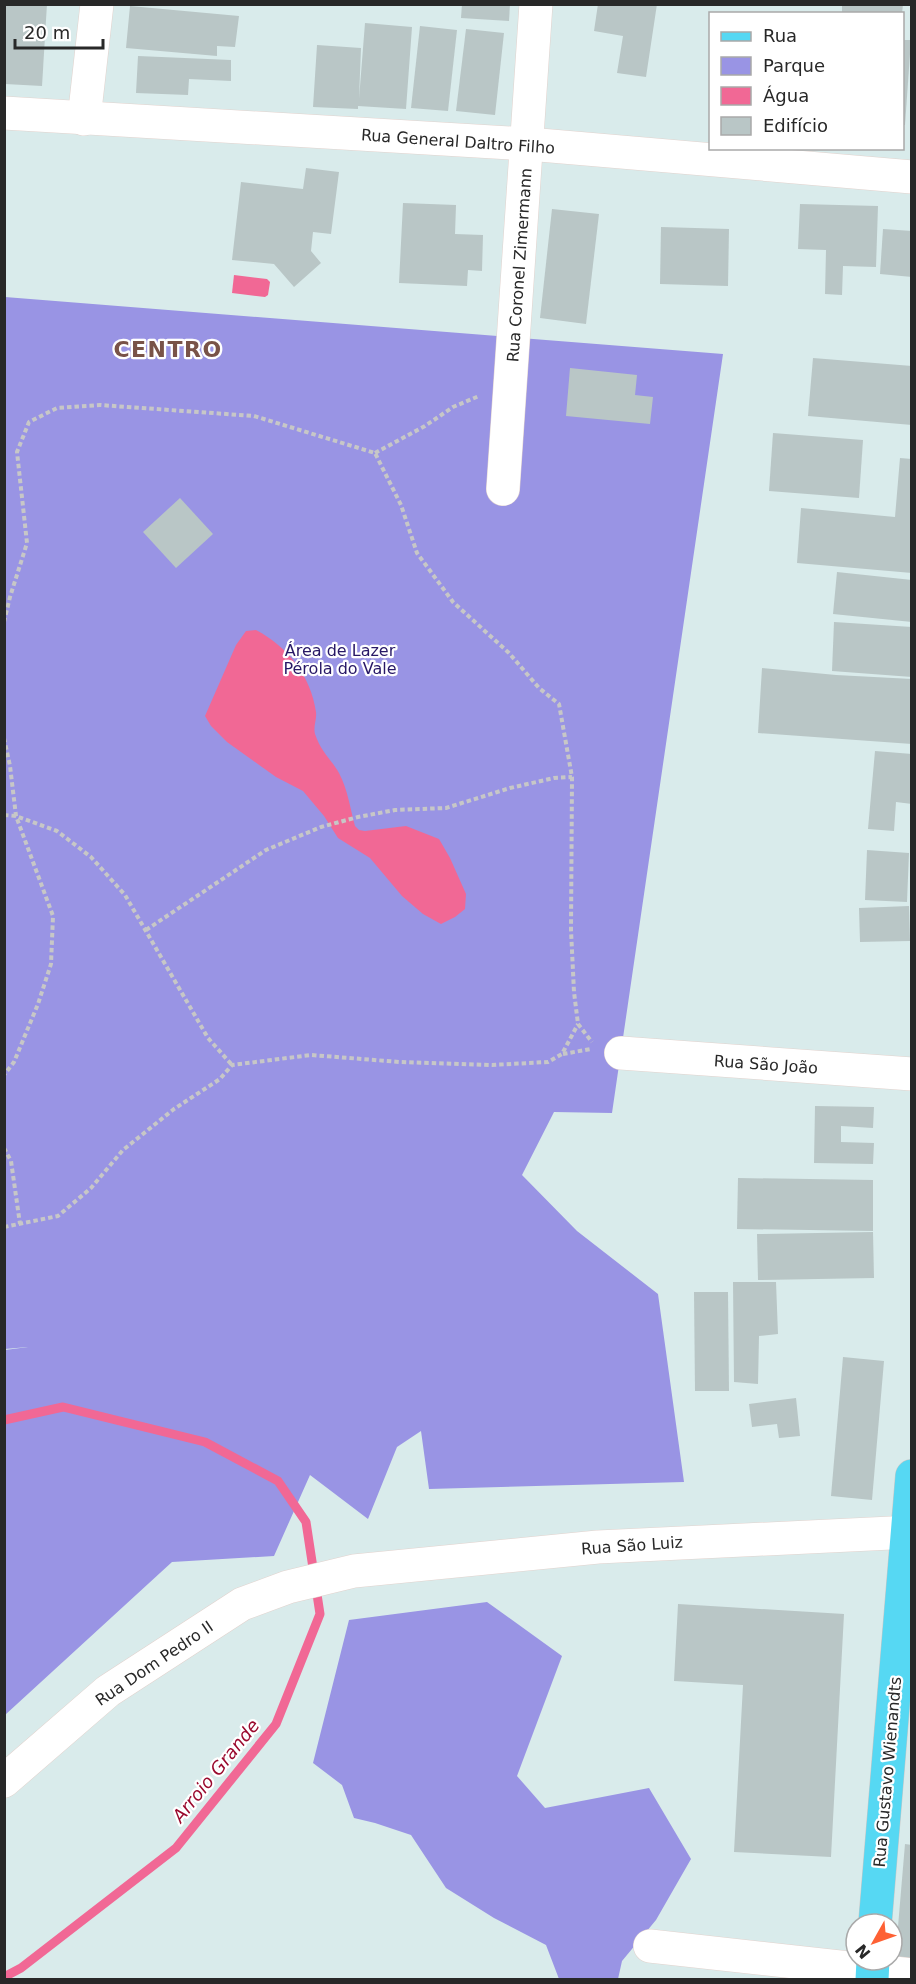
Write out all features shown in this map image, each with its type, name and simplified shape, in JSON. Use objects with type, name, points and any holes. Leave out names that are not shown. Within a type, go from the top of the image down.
[{"type":"main road","name":"Rua Gustavo Wienandts","points":[[876,1912],[912,1476]]},
{"type":"street","points":[[84,119],[97,4]]},
{"type":"street","name":"Rua Coronel Zimermann","points":[[503,489],[536,4]]},
{"type":"street","name":"Rua General Daltro Filho","points":[[4,113],[528,144],[912,177]]},
{"type":"street","name":"Rua São João","points":[[621,1053],[912,1074]]},
{"type":"street","name":"Rua São Luiz","points":[[288,1587],[354,1571],[598,1547],[909,1532]]},
{"type":"street","name":"Rua Dom Pedro II","points":[[4,1781],[108,1691],[242,1604],[288,1587]]},
{"type":"street","points":[[650,1946],[844,1967]]},
{"type":"street","points":[[889,1972],[912,1975]]},
{"type":"path","points":[[4,622],[27,543],[17,452],[29,422],[57,408],[100,405],[255,416],[375,453],[453,407],[488,392]]},
{"type":"path","points":[[375,453],[401,506],[417,553],[447,594],[509,653],[539,688],[559,704],[572,777],[571,930],[578,1024],[562,1054]]},
{"type":"path","points":[[4,738],[16,816],[53,916],[51,964],[14,1062],[4,1075]]},
{"type":"path","points":[[146,930],[266,850],[321,828],[358,817],[395,810],[446,808],[510,788],[554,778],[572,777]]},
{"type":"path","points":[[4,815],[16,816],[57,831],[91,856],[125,895],[208,1038],[232,1065]]},
{"type":"path","points":[[4,1227],[58,1216],[91,1188],[123,1150],[174,1109],[220,1079],[232,1065],[311,1055],[400,1062],[492,1065],[548,1062],[562,1054],[597,1048],[578,1024]]},
{"type":"path","points":[[4,1148],[11,1161],[20,1224]]},
{"type":"green space","name":"Área de Lazer Pérola do Vale","points":[[5,297],[723,354],[612,1113],[554,1112],[522,1175],[577,1231],[658,1294],[684,1482],[429,1489],[421,1431],[397,1447],[368,1519],[310,1475],[274,1556],[172,1562],[5,1715],[5,1350],[28,1347],[5,1349]]},
{"type":"green space","points":[[487,1602],[562,1656],[517,1776],[545,1808],[649,1788],[691,1859],[656,1920],[622,1961],[618,1979],[559,1979],[546,1945],[494,1918],[446,1888],[411,1835],[354,1818],[342,1785],[313,1763],[349,1620]]},
{"type":"water","points":[[234,275],[267,279],[270,282],[268,295],[265,297],[232,293]]},
{"type":"water","points":[[256,630],[288,654],[309,686],[316,712],[315,734],[320,746],[342,779],[355,826],[365,831],[406,826],[439,839],[466,894],[465,909],[455,917],[441,924],[423,914],[402,896],[370,858],[338,838],[324,816],[303,791],[276,777],[227,742],[211,726],[205,716],[236,645],[246,631]]},
{"type":"building","points":[[5,4],[47,4],[42,86],[5,84]]},
{"type":"building","points":[[462,4],[510,4],[509,21],[461,18]]},
{"type":"building","points":[[598,4],[657,4],[646,77],[617,73],[623,36],[594,31]]},
{"type":"building","points":[[842,4],[903,4],[902,12],[842,12]]},
{"type":"building","points":[[130,6],[239,16],[235,47],[217,46],[217,56],[126,48]]},
{"type":"building","points":[[365,23],[412,27],[406,109],[358,106],[358,109],[313,107],[317,45],[361,48],[359,99]]},
{"type":"building","points":[[420,26],[457,30],[448,111],[411,108]]},
{"type":"building","points":[[466,29],[504,33],[495,115],[456,111]]},
{"type":"building","points":[[904,40],[911,40],[905,125]]},
{"type":"building","points":[[138,56],[231,60],[231,81],[189,79],[188,95],[136,93]]},
{"type":"building","points":[[306,168],[339,172],[331,234],[313,232],[311,251],[321,263],[294,287],[274,264],[232,260],[241,182],[303,189]]},
{"type":"building","points":[[403,203],[456,205],[455,234],[483,235],[482,271],[468,270],[467,286],[399,283]]},
{"type":"building","points":[[800,204],[878,206],[876,267],[843,266],[842,295],[825,294],[826,250],[798,249]]},
{"type":"building","points":[[552,209],[599,214],[586,324],[540,318]]},
{"type":"building","points":[[661,227],[729,229],[728,286],[660,284]]},
{"type":"building","points":[[883,229],[912,231],[912,277],[880,274]]},
{"type":"building","points":[[813,358],[912,366],[912,425],[808,416]]},
{"type":"building","points":[[570,368],[637,375],[635,395],[653,397],[650,424],[566,416]]},
{"type":"building","points":[[773,433],[863,440],[859,498],[769,491]]},
{"type":"building","points":[[900,458],[912,459],[912,573],[797,563],[801,508],[895,517]]},
{"type":"building","points":[[180,498],[213,534],[176,568],[143,532]]},
{"type":"building","points":[[837,572],[912,580],[912,622],[833,614]]},
{"type":"building","points":[[834,622],[912,627],[912,677],[832,671]]},
{"type":"building","points":[[762,668],[912,679],[912,744],[758,733]]},
{"type":"building","points":[[875,751],[912,754],[912,804],[896,802],[894,831],[868,829]]},
{"type":"building","points":[[867,850],[909,853],[907,902],[865,900]]},
{"type":"building","points":[[909,906],[910,941],[860,942],[859,908]]},
{"type":"building","points":[[815,1106],[874,1107],[873,1128],[841,1126],[841,1142],[874,1143],[873,1164],[814,1163]]},
{"type":"building","points":[[738,1178],[873,1180],[873,1231],[737,1229]]},
{"type":"building","points":[[873,1232],[874,1278],[758,1280],[757,1234]]},
{"type":"building","points":[[733,1282],[776,1282],[778,1334],[759,1336],[758,1384],[734,1382]]},
{"type":"building","points":[[694,1292],[728,1292],[729,1391],[695,1391]]},
{"type":"building","points":[[843,1357],[884,1361],[872,1500],[831,1496]]},
{"type":"building","points":[[796,1398],[800,1436],[779,1438],[777,1424],[752,1427],[749,1404]]},
{"type":"building","points":[[678,1604],[844,1614],[831,1857],[734,1852],[743,1685],[674,1681]]},
{"type":"building","points":[[905,1844],[912,1845],[912,1964],[904,1963],[904,1912],[899,1912]]},
{"type":"waterway","name":"Arroio Grande","points":[[4,1420],[63,1407],[205,1442],[278,1481],[306,1522],[320,1614],[276,1724],[176,1848],[21,1968],[4,1977]]},
{"type":"district","name":"CENTRO","points":[[168,349]]}]
